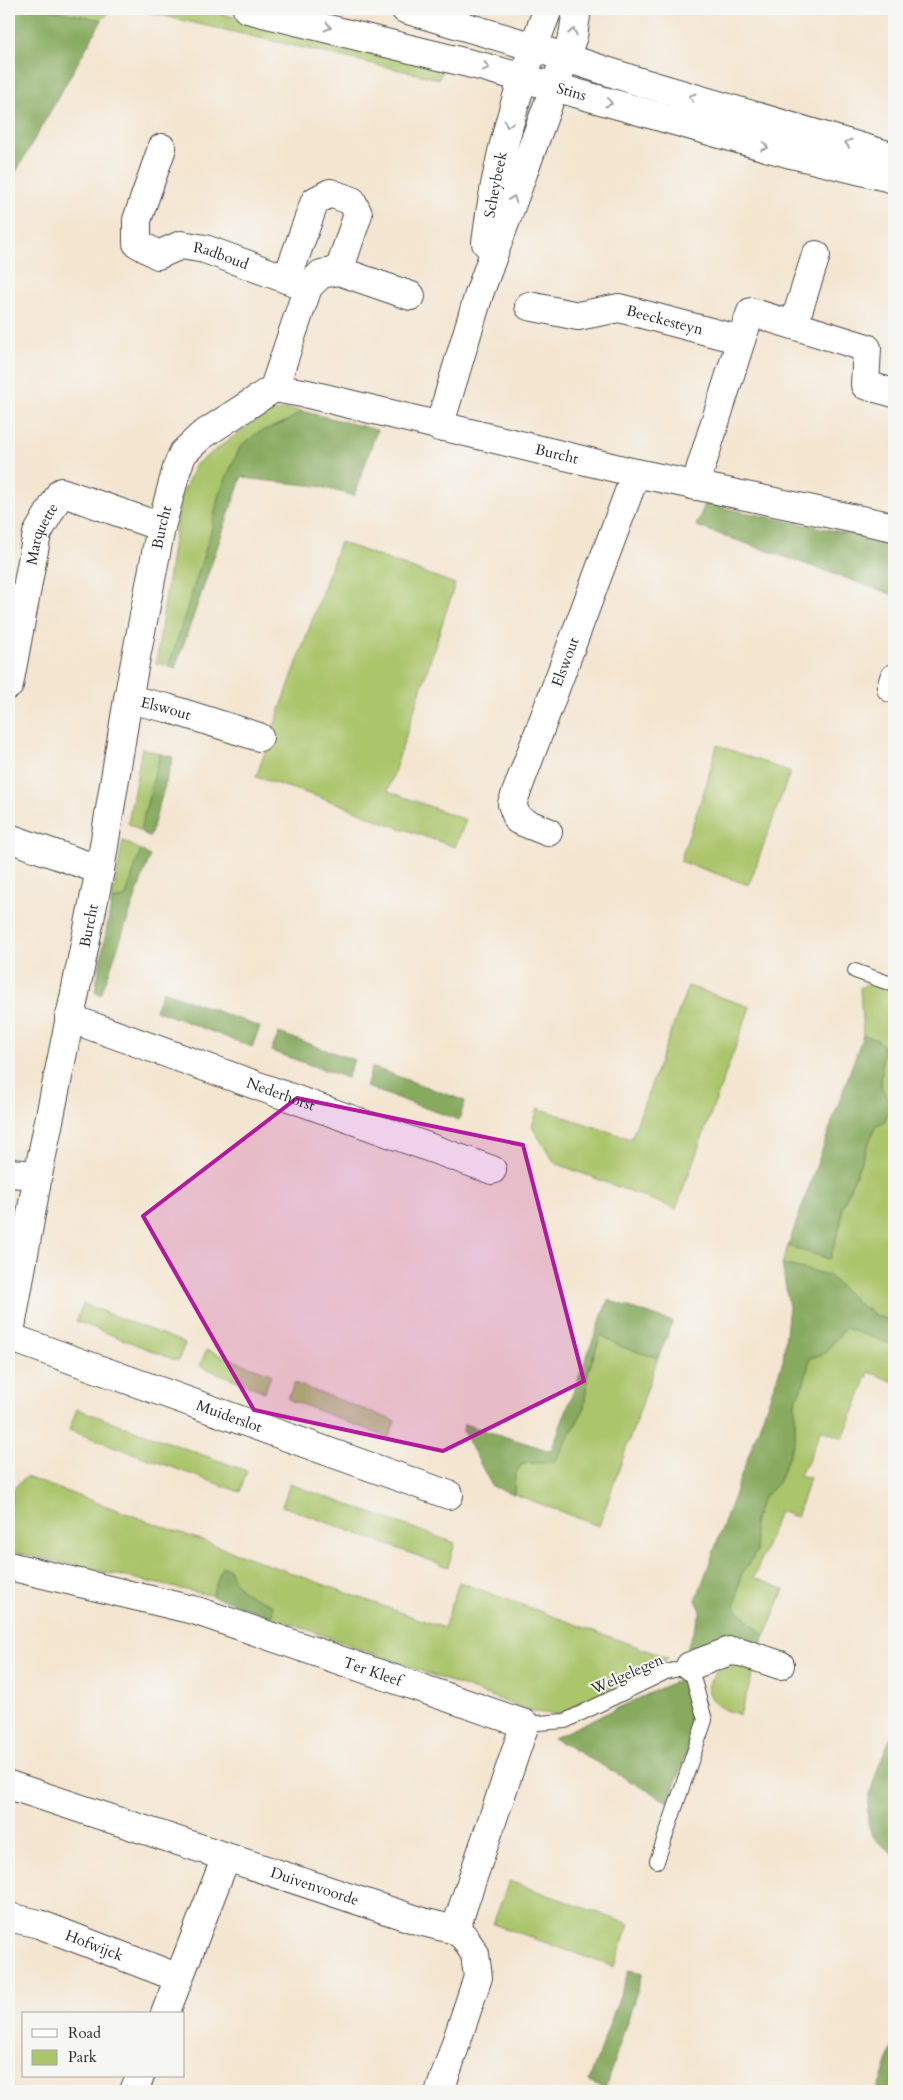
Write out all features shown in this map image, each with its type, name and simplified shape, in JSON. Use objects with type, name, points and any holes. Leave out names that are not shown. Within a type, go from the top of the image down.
[{"type":"street","name":"Stins","points":[[247,9],[324,26],[522,77],[791,154],[894,179]]},
{"type":"street","name":"Stins","points":[[405,9],[534,47],[640,82],[894,157]]},
{"type":"street","name":"Scheybeek","points":[[479,294],[492,192],[506,131],[522,77],[548,9]]},
{"type":"street","name":"Scheybeek","points":[[439,427],[479,294],[573,36],[577,9]]},
{"type":"street","name":"Radboud","points":[[162,148],[137,220],[137,243],[158,255],[181,245],[205,249],[298,283]]},
{"type":"street","points":[[274,388],[315,201],[330,193],[352,201],[358,214],[339,271]]},
{"type":"street","points":[[794,324],[816,255]]},
{"type":"street","points":[[298,283],[321,274],[339,271],[411,296]]},
{"type":"street","name":"Beeckesteyn","points":[[528,306],[578,316],[620,308],[741,340]]},
{"type":"street","points":[[695,486],[751,312],[867,348],[865,385],[894,393]]},
{"type":"street","name":"Burcht","points":[[9,1337],[38,1175],[100,870],[128,699],[162,527],[183,452],[201,436],[274,388],[308,394],[636,473],[894,527]]},
{"type":"street","name":"Elswout","points":[[548,832],[518,820],[512,804],[636,473]]},
{"type":"street","name":"Marquette","points":[[9,685],[37,534],[61,492],[162,527]]},
{"type":"street","name":"Elswout","points":[[128,699],[167,708],[259,737]]},
{"type":"street","points":[[9,838],[100,870]]},
{"type":"street","name":"Nederhorst","points":[[69,1018],[492,1170]]},
{"type":"street","points":[[9,1173],[38,1175]]},
{"type":"street","name":"Muiderslot","points":[[9,1337],[449,1495]]},
{"type":"street","name":"Ter Kleef","points":[[9,1566],[197,1612],[525,1724]]},
{"type":"street","points":[[690,1666],[730,1651],[741,1652],[780,1665]]},
{"type":"street","points":[[440,2091],[478,1977],[475,1954],[464,1937],[455,1930],[525,1724]]},
{"type":"street","name":"Duivenvoorde","points":[[9,1785],[423,1922],[455,1930]]},
{"type":"street","points":[[166,2012],[226,1857]]},
{"type":"street","name":"Hofwijck","points":[[9,1917],[39,1924],[179,1978]]},
{"type":"street","points":[[134,2091],[139,2078]]},
{"type":"lane","points":[[855,971],[894,985]]},
{"type":"lane","points":[[656,1861],[705,1720],[690,1666]]},
{"type":"lane","name":"Welgelegen","points":[[525,1724],[565,1721],[666,1672],[690,1666]]},
{"type":"highlighted area","points":[[297,1098],[523,1145],[584,1381],[443,1451],[254,1410],[143,1216]]},
{"type":"green space","points":[[9,9],[46,9],[102,20],[9,184]]},
{"type":"green space","points":[[46,9],[113,9],[102,20]]},
{"type":"green space","points":[[133,9],[200,9],[444,66],[439,79]]},
{"type":"green space","points":[[287,409],[302,411],[297,416],[257,433],[219,494],[210,535],[169,666],[156,663],[180,499],[195,465],[263,415]]},
{"type":"green space","points":[[302,411],[377,430],[354,496],[318,486],[251,479],[242,476],[175,669],[169,666],[210,535],[219,494],[240,447],[257,433],[284,423]]},
{"type":"green space","points":[[705,504],[894,543],[894,595],[696,526]]},
{"type":"green space","points":[[340,542],[455,584],[388,791],[466,820],[455,847],[380,821],[340,804],[256,777]]},
{"type":"green space","points":[[717,745],[790,772],[749,885],[680,861],[705,789]]},
{"type":"green space","points":[[142,748],[160,754],[140,831],[128,823]]},
{"type":"green space","points":[[160,754],[173,757],[150,837],[140,831]]},
{"type":"green space","points":[[123,841],[141,850],[125,898],[112,900]]},
{"type":"green space","points":[[141,850],[150,856],[101,995],[95,991],[112,900],[125,898]]},
{"type":"green space","points":[[872,981],[894,989],[894,1322],[877,1316],[859,1304],[828,1275],[782,1264],[788,1246],[829,1259],[841,1222],[842,1208],[876,1125],[884,1122],[892,1103],[881,1088],[883,1045],[876,1039],[863,1035],[860,988]]},
{"type":"green space","points":[[688,986],[750,1007],[676,1209],[555,1163],[532,1127],[538,1108],[631,1139]]},
{"type":"green space","points":[[163,991],[260,1027],[252,1047],[155,1010]]},
{"type":"green space","points":[[279,1033],[354,1060],[347,1078],[271,1051]]},
{"type":"green space","points":[[863,1035],[876,1039],[883,1045],[881,1087],[892,1103],[884,1122],[876,1125],[842,1208],[841,1222],[830,1259],[788,1246]]},
{"type":"green space","points":[[372,1067],[465,1101],[459,1120],[366,1087]]},
{"type":"green space","points":[[782,1264],[828,1275],[859,1304],[877,1316],[894,1322],[894,1345],[845,1328],[824,1354],[810,1358],[805,1380],[795,1402],[795,1439],[778,1483],[762,1499],[753,1524],[757,1551],[741,1575],[735,1607],[765,1636],[756,1654],[684,1656],[701,1611],[696,1600],[783,1361],[789,1307]]},
{"type":"green space","points":[[608,1300],[673,1322],[658,1358],[622,1347],[601,1335],[588,1372],[584,1409],[555,1462],[522,1464],[515,1474],[514,1494],[492,1486],[463,1431],[464,1424],[551,1451]]},
{"type":"green space","points":[[83,1304],[185,1343],[178,1361],[76,1321]]},
{"type":"green space","points":[[845,1327],[894,1345],[894,1382],[869,1372],[843,1438],[821,1430],[807,1464],[798,1475],[810,1478],[796,1517],[779,1511],[754,1578],[784,1589],[765,1636],[735,1607],[741,1575],[756,1551],[753,1524],[762,1499],[778,1483],[795,1440],[795,1402],[805,1380],[810,1358],[824,1354]]},
{"type":"green space","points":[[601,1335],[622,1347],[658,1358],[599,1526],[514,1494],[515,1474],[522,1464],[555,1462],[584,1409],[588,1372]]},
{"type":"green space","points":[[206,1350],[271,1374],[265,1392],[200,1366]]},
{"type":"green space","points":[[294,1383],[395,1421],[389,1438],[288,1399]]},
{"type":"green space","points":[[77,1409],[247,1471],[240,1492],[69,1430]]},
{"type":"green space","points":[[26,1477],[444,1628],[459,1582],[668,1658],[612,1689],[557,1715],[531,1711],[218,1597],[9,1551],[9,1514],[13,1489]]},
{"type":"green space","points":[[290,1484],[455,1543],[448,1567],[282,1506]]},
{"type":"green space","points":[[222,1566],[229,1569],[242,1590],[273,1606],[272,1617],[212,1596]]},
{"type":"green space","points":[[721,1664],[756,1664],[740,1715],[718,1706],[709,1693],[707,1686]]},
{"type":"green space","points":[[685,1677],[700,1720],[668,1802],[553,1738]]},
{"type":"green space","points":[[894,1729],[894,1856],[872,1834],[868,1823],[868,1811],[874,1782]]},
{"type":"green space","points":[[509,1881],[629,1924],[614,1967],[493,1924]]},
{"type":"green space","points":[[629,1970],[643,1973],[605,2089],[589,2081]]},
{"type":"green space","points":[[894,2043],[894,2091],[877,2091]]}]
